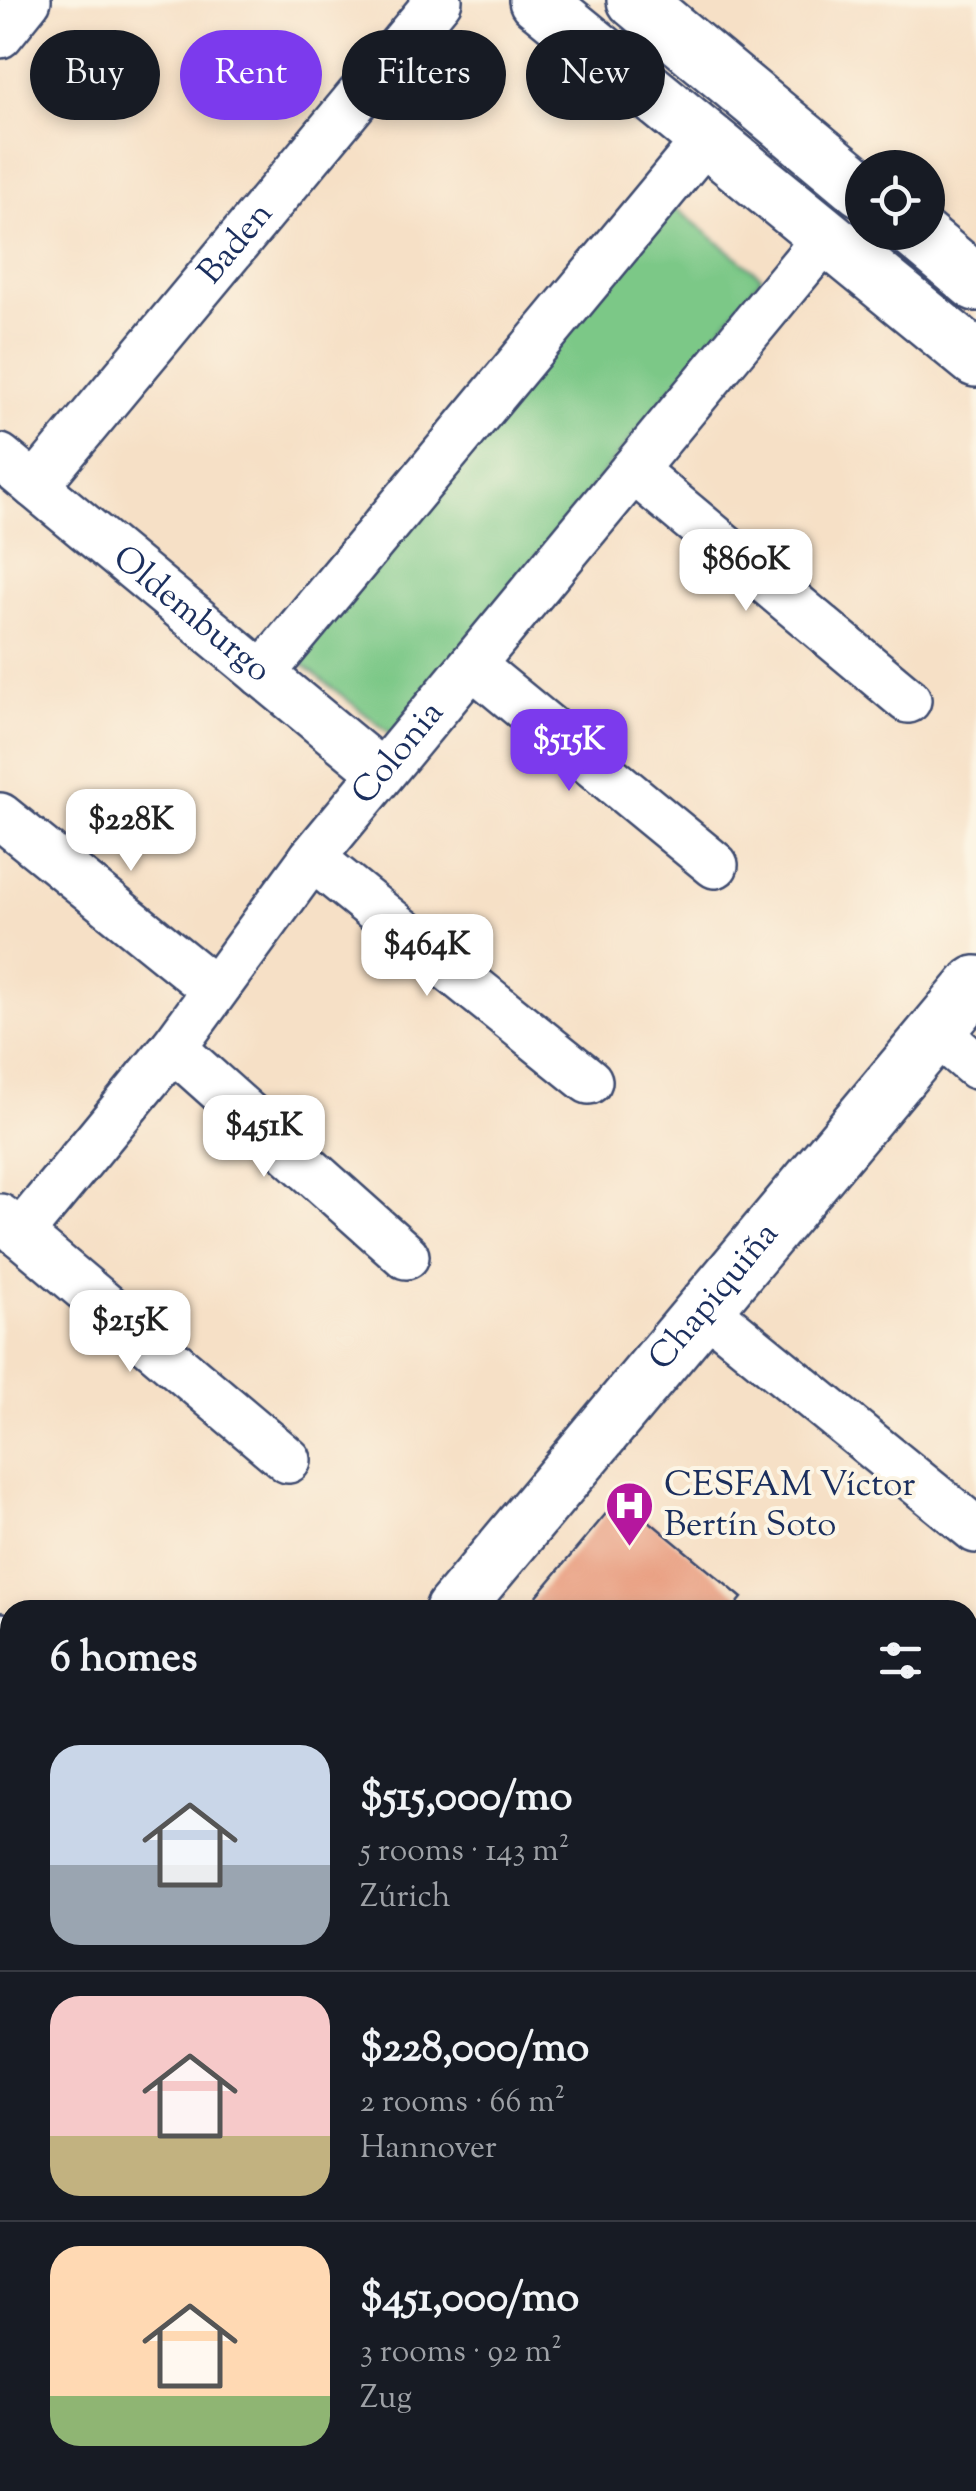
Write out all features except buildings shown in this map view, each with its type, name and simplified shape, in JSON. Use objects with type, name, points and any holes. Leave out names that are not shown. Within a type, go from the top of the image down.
[{"type":"street","points":[[0,34],[28,0]]},
{"type":"street","name":"Baden","points":[[35,486],[439,0]]},
{"type":"street","points":[[536,0],[976,360]]},
{"type":"street","points":[[634,0],[845,175]]},
{"type":"street","points":[[262,674],[706,139]]},
{"type":"street","name":"Colonia","points":[[10,1225],[173,1048],[312,858],[826,237]]},
{"type":"street","points":[[937,250],[976,283]]},
{"type":"street","name":"Oldemburgo","points":[[0,458],[382,773]]},
{"type":"street","points":[[633,470],[908,700]]},
{"type":"street","points":[[472,665],[715,865]]},
{"type":"street","points":[[0,816],[214,990]]},
{"type":"street","points":[[312,858],[589,1081]]},
{"type":"street","name":"Chapiquiña","points":[[461,1600],[706,1310],[956,1049],[976,984]]},
{"type":"street","points":[[173,1048],[406,1256]]},
{"type":"street","points":[[10,1225],[288,1460]]},
{"type":"street","points":[[706,1310],[976,1530]]},
{"type":"green space","points":[[658,194],[762,277],[392,735],[287,652]]},
{"type":"place","name":"CESFAM Víctor Bertín Soto","points":[[629,1548]]}]
